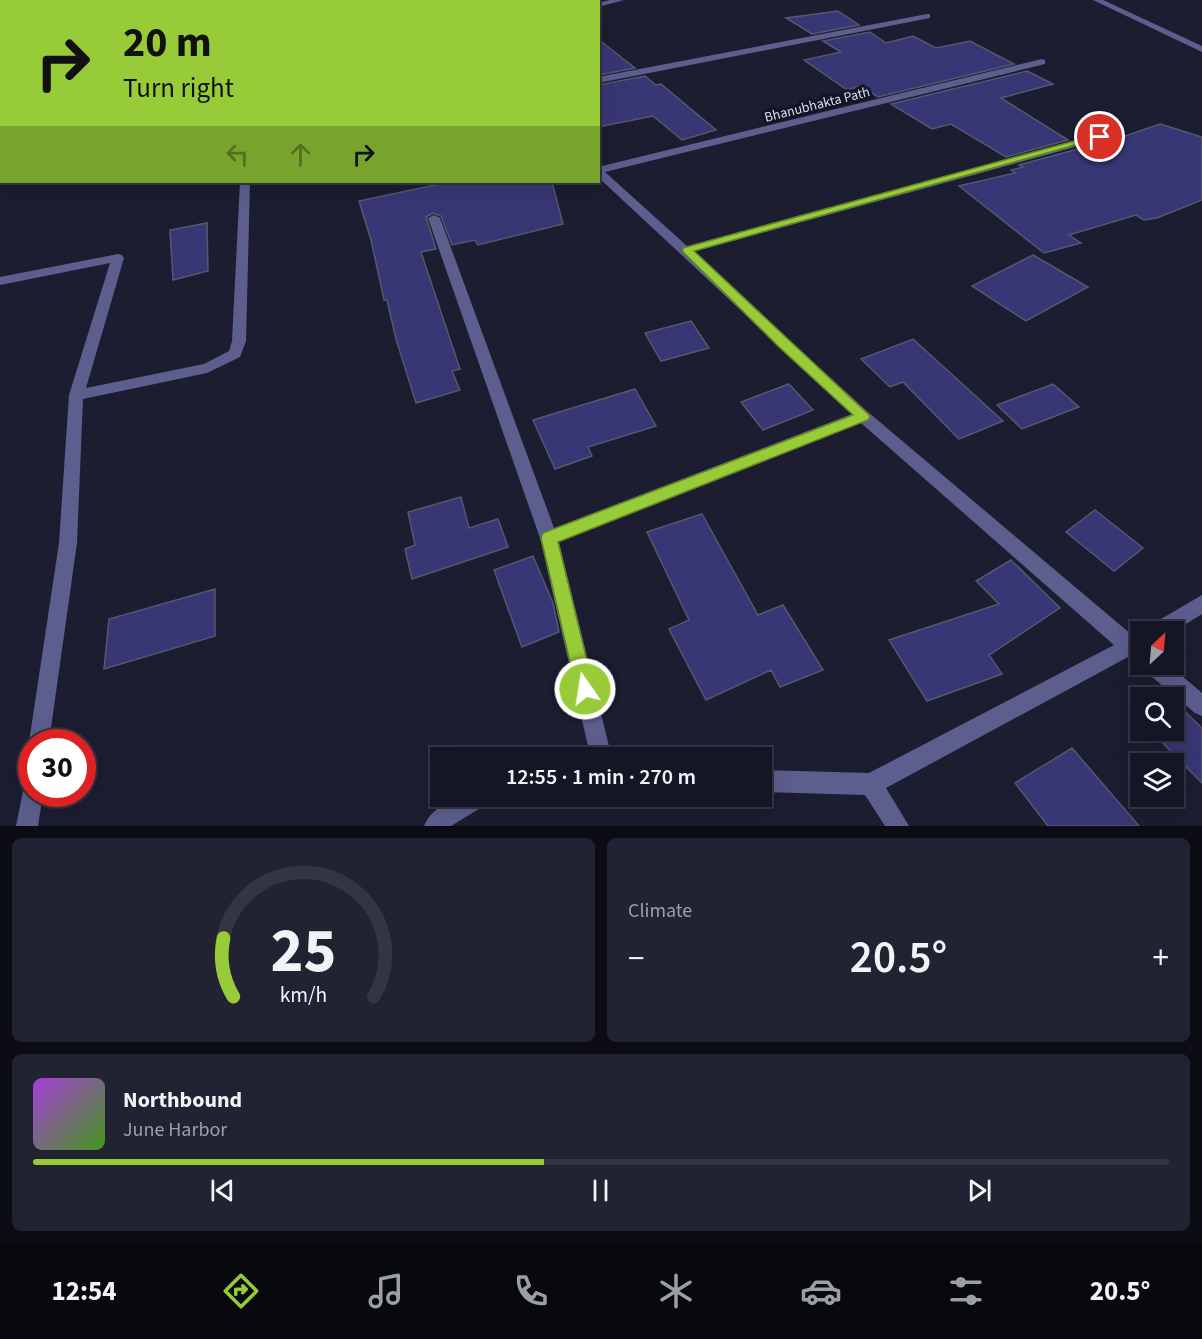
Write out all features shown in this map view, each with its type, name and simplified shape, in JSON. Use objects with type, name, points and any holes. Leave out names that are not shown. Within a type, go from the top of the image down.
[{"type":"street","points":[[600,5],[620,0]]},
{"type":"street","points":[[1096,0],[1202,50]]},
{"type":"street","points":[[600,80],[927,16]]},
{"type":"street","name":"Bhanubhakta Path","points":[[600,170],[1042,62]]},
{"type":"street","points":[[687,250],[1100,137]]},
{"type":"street","points":[[600,172],[687,250],[784,344],[863,416],[1130,641]]},
{"type":"street","points":[[76,395],[207,368],[235,354],[239,341],[245,183]]},
{"type":"street","points":[[434,218],[549,538],[597,747]]},
{"type":"street","points":[[0,281],[118,258],[76,395],[68,543],[41,729]]},
{"type":"street","points":[[549,538],[863,416]]},
{"type":"street","points":[[1174,621],[1202,604]]},
{"type":"street","points":[[772,781],[871,784],[1130,651]]},
{"type":"street","points":[[1165,675],[1202,705]]},
{"type":"street","points":[[871,784],[898,826]]},
{"type":"street","points":[[27,826],[30,807]]},
{"type":"street","points":[[435,826],[460,807]]},
{"type":"building","points":[[838,11],[859,25],[812,34],[786,18]]},
{"type":"building","points":[[870,32],[886,43],[913,36],[936,48],[970,41],[1014,64],[878,97],[861,86],[847,90],[804,60],[841,52],[823,41]]},
{"type":"building","points":[[600,41],[635,68],[600,75]]},
{"type":"building","points":[[1027,71],[1053,84],[1001,98],[1068,140],[1006,157],[951,124],[932,129],[891,104]]},
{"type":"building","points":[[645,76],[656,85],[661,84],[716,130],[682,140],[653,116],[600,127],[600,85]]},
{"type":"building","points":[[1160,124],[1202,137],[1202,200],[1157,218],[1144,220],[1136,215],[1069,235],[1081,243],[1044,253],[959,186],[1015,173],[1011,170],[1023,167],[1019,165],[1081,148],[1084,150]]},
{"type":"building","points":[[444,183],[552,183],[563,224],[478,245],[475,240],[452,245],[441,216],[433,213],[426,217],[436,249],[421,252],[460,369],[452,371],[460,390],[416,403],[396,339],[387,300],[384,300],[371,240],[359,201]]},
{"type":"building","points":[[207,223],[208,271],[173,280],[170,230]]},
{"type":"building","points":[[1033,255],[1088,287],[1026,321],[972,286]]},
{"type":"building","points":[[691,321],[709,348],[661,361],[645,333]]},
{"type":"building","points":[[913,339],[1003,421],[959,439],[903,382],[890,387],[861,359]]},
{"type":"building","points":[[789,384],[813,410],[763,430],[741,402]]},
{"type":"building","points":[[1053,384],[1079,407],[1022,429],[997,405]]},
{"type":"building","points":[[635,389],[656,426],[588,447],[592,456],[555,469],[533,420]]},
{"type":"building","points":[[461,497],[469,528],[498,519],[508,547],[412,579],[405,549],[415,545],[408,512]]},
{"type":"building","points":[[1095,510],[1143,548],[1114,571],[1066,532]]},
{"type":"building","points":[[702,514],[758,615],[783,605],[823,670],[780,687],[771,670],[706,700],[669,629],[689,620],[647,532]]},
{"type":"building","points":[[533,556],[553,603],[559,632],[522,647],[494,570]]},
{"type":"building","points":[[1011,560],[1060,608],[989,655],[1002,674],[927,701],[889,640],[999,604],[976,581]]},
{"type":"building","points":[[215,589],[215,636],[104,669],[109,619]]},
{"type":"building","points":[[1184,711],[1202,728],[1202,783],[1184,765],[1184,753],[1173,753],[1161,741],[1184,741]]},
{"type":"building","points":[[1072,748],[1139,826],[1048,826],[1015,783]]},
{"type":"route","points":[[585,689],[549,538],[863,416],[784,344],[687,250],[1100,137]]}]
